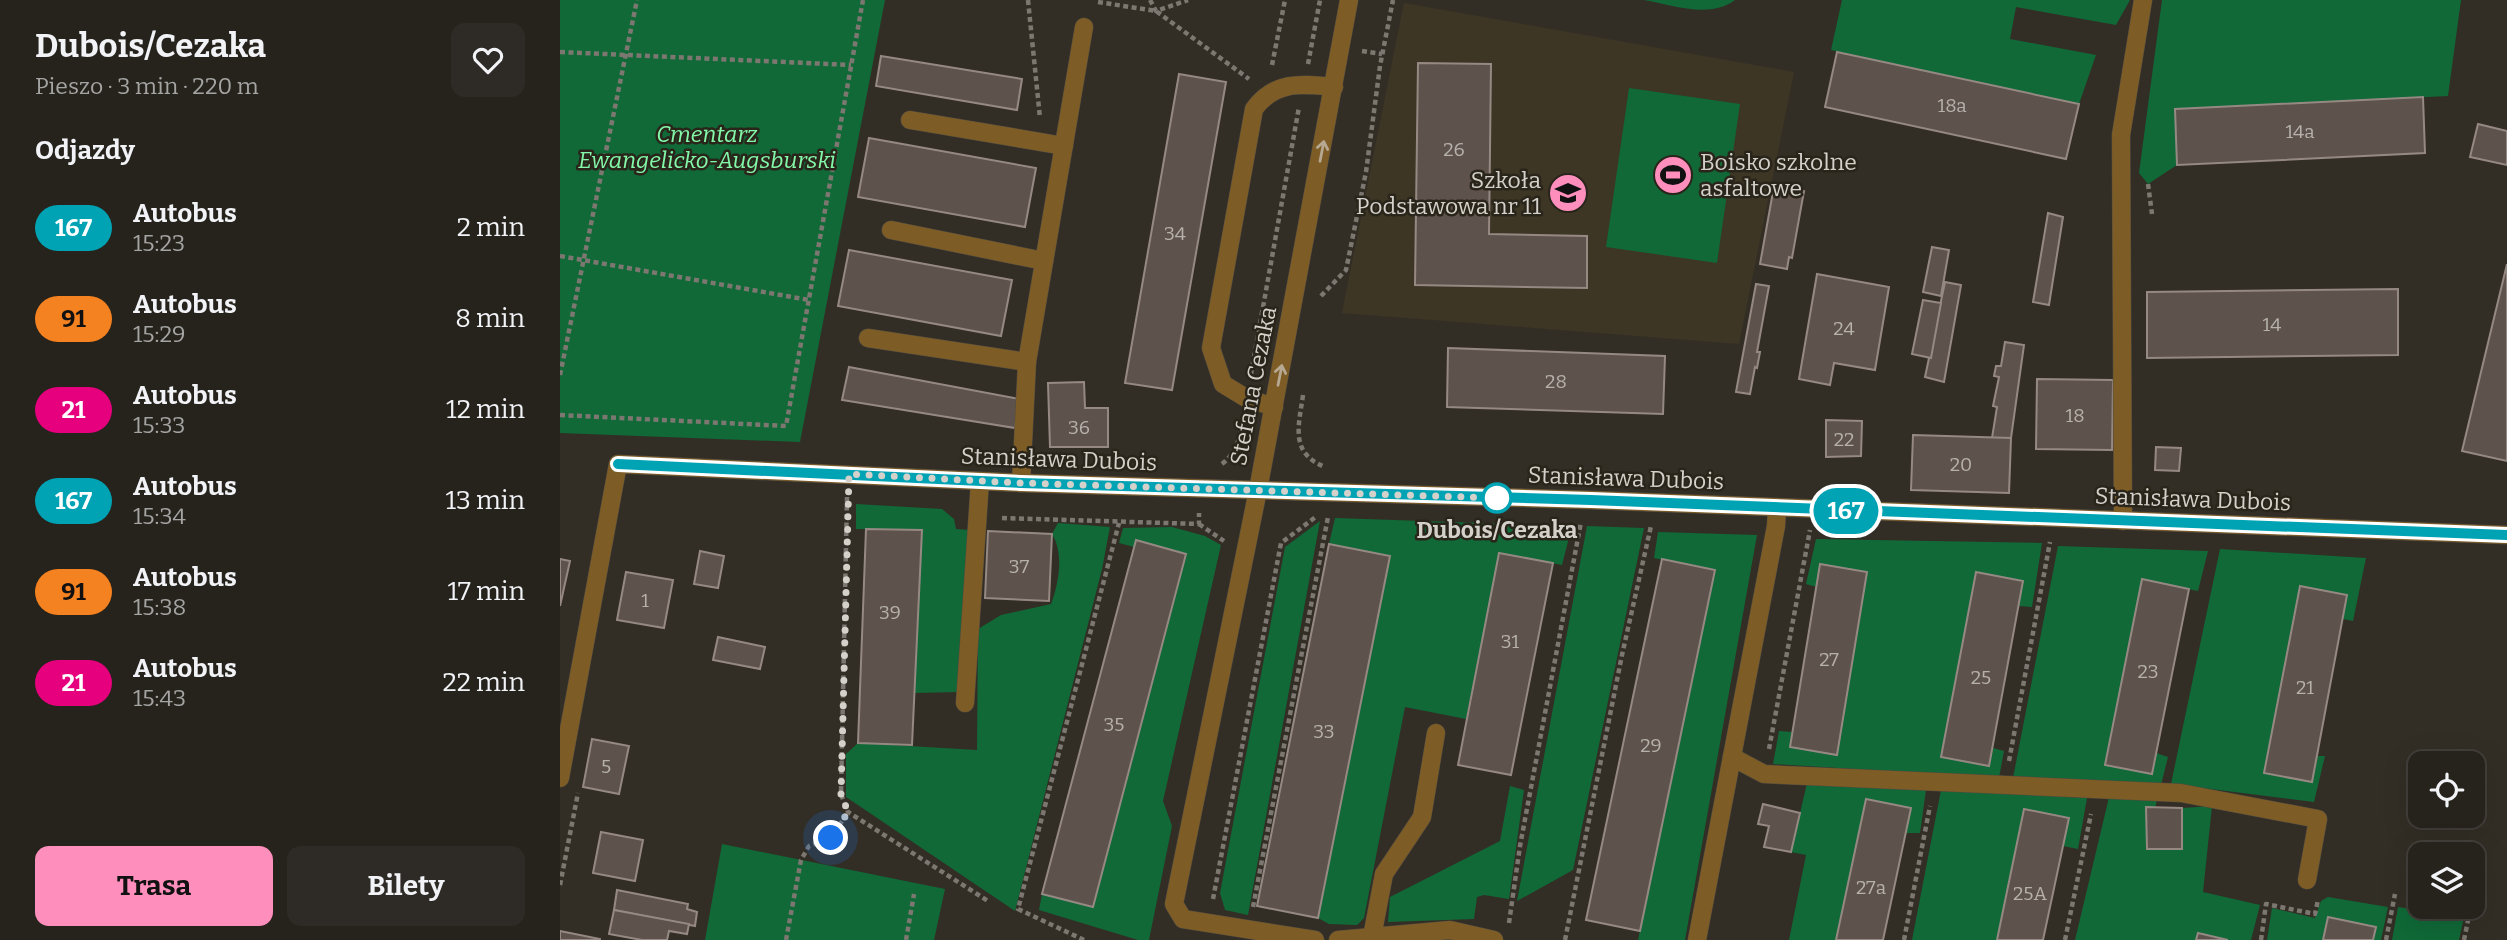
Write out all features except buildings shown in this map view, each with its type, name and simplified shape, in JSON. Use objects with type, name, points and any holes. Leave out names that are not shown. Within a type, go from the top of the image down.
[{"type":"street","name":"Stefana Cezaka","points":[[1254,935],[1183,919],[1174,904],[1276,398],[1349,0]]},
{"type":"street","points":[[2123,521],[2121,135],[2143,0]]},
{"type":"street","points":[[1021,483],[1027,362],[1084,27]]},
{"type":"street","points":[[1276,398],[1246,398],[1223,384],[1211,348],[1254,109],[1264,96],[1273,92],[1304,84],[1334,87]]},
{"type":"street","points":[[910,120],[1064,146]]},
{"type":"street","points":[[891,230],[1044,261]]},
{"type":"street","points":[[868,338],[1027,362]]},
{"type":"street","name":"Stanisława Dubois","points":[[560,778],[618,464],[1021,483],[2507,535]]},
{"type":"street","points":[[965,704],[980,481]]},
{"type":"street","points":[[1697,940],[1776,526],[1777,509]]},
{"type":"street","points":[[1380,938],[1384,874],[1422,817],[1436,733]]},
{"type":"street","points":[[1732,757],[1764,774],[2181,793],[2318,819],[2307,880]]},
{"type":"street","points":[[1338,940],[1450,930],[1494,940]]},
{"type":"street","points":[[1254,935],[1315,940]]},
{"type":"path","points":[[560,375],[637,0]]},
{"type":"path","points":[[560,415],[786,426],[863,0]]},
{"type":"path","points":[[1028,0],[1041,128],[1047,137],[1064,146]]},
{"type":"path","points":[[1150,0],[1156,11],[1256,83]]},
{"type":"path","points":[[1098,2],[1156,11],[1188,0]]},
{"type":"path","points":[[1270,76],[1285,0]]},
{"type":"path","points":[[977,517],[1199,524],[1201,475],[1218,467],[1230,457],[1239,441],[1320,0]]},
{"type":"path","points":[[1319,307],[1321,294],[1346,270],[1366,172],[1380,66],[1394,0]]},
{"type":"path","points":[[560,52],[851,65]]},
{"type":"path","points":[[2148,184],[2152,214]]},
{"type":"path","points":[[560,256],[809,300]]},
{"type":"path","points":[[1276,398],[1304,393],[1297,433],[1299,446],[1322,466],[1333,467]]},
{"type":"path","points":[[857,495],[847,495],[841,794],[848,812],[988,901]]},
{"type":"path","points":[[1218,907],[1213,899],[1281,543],[1322,513]]},
{"type":"path","points":[[1509,927],[1520,846],[1582,518]]},
{"type":"path","points":[[1565,940],[1622,655],[1652,521]]},
{"type":"path","points":[[1084,940],[1018,909],[1119,522]]},
{"type":"path","points":[[1764,774],[1810,528]]},
{"type":"path","points":[[2005,784],[2050,538]]},
{"type":"path","points":[[1904,940],[1935,781]]},
{"type":"path","points":[[560,885],[579,789]]},
{"type":"path","points":[[2065,940],[2096,789]]},
{"type":"path","points":[[786,940],[801,860],[809,846],[831,838],[848,812]]},
{"type":"path","points":[[2261,940],[2266,904],[2315,914],[2320,893]]},
{"type":"path","points":[[906,940],[914,894]]},
{"type":"path","points":[[2386,940],[2395,894]]},
{"type":"path","points":[[2464,940],[2468,919]]},
{"type":"shaded area","name":"Szkoła Podstawowa nr 11","points":[[1404,3],[1794,72],[1739,344],[1342,313]]},
{"type":"green space","name":"Cmentarz Ewangelicko-Augsburski","points":[[560,0],[885,0],[800,442],[560,433]]},
{"type":"green space","points":[[1644,0],[1735,0],[1725,6],[1703,10]]},
{"type":"green space","points":[[1842,0],[2130,0],[2116,25],[2016,7],[2010,39],[2096,55],[2079,104],[1831,50]]},
{"type":"green space","points":[[2162,0],[2461,0],[2448,96],[2176,109],[2177,165],[2148,184],[2139,173]]},
{"type":"green space","name":"Boisko szkolne asfaltowe","points":[[1629,88],[1740,104],[1717,263],[1606,247]]},
{"type":"green space","points":[[856,504],[942,509],[954,519],[956,529],[969,530],[959,692],[914,693],[922,530],[856,529]]},
{"type":"green space","points":[[1335,518],[1572,526],[1562,565],[1499,553],[1466,719],[1405,707],[1364,918],[1357,925],[1329,924],[1318,918],[1390,556],[1329,544]]},
{"type":"green space","points":[[1320,521],[1248,915],[1225,910],[1220,893],[1285,547]]},
{"type":"green space","points":[[1058,523],[1110,527],[1102,569],[1015,911],[846,797],[846,754],[858,743],[977,750],[978,629],[1001,615],[1051,604],[1059,568],[1058,550],[1052,534]]},
{"type":"green space","points":[[1587,526],[1644,528],[1573,870],[1517,901]]},
{"type":"green space","points":[[1172,527],[1205,536],[1221,545],[1163,801],[1172,826],[1149,940],[1138,940],[1039,910],[1042,894],[1093,907],[1186,554],[1136,541],[1134,547],[1119,543],[1123,528]]},
{"type":"green space","points":[[1658,532],[1757,535],[1685,940],[1638,940],[1715,571],[1654,558]]},
{"type":"green space","points":[[1816,539],[2042,543],[2032,607],[2019,606],[2023,581],[1975,573],[1942,756],[1989,765],[1993,748],[2004,751],[1999,778],[1773,764],[1779,731],[1792,732],[1790,747],[1837,754],[1867,572],[1821,564],[1817,587],[1806,584]]},
{"type":"green space","points":[[2058,546],[2208,551],[2198,591],[2142,580],[2105,764],[2156,753],[2168,757],[2161,785],[2013,778]]},
{"type":"green space","points":[[2220,549],[2366,558],[2353,621],[2343,619],[2347,595],[2300,586],[2265,773],[2311,782],[2317,756],[2325,756],[2314,802],[2171,784]]},
{"type":"green space","points":[[1807,783],[1926,790],[1920,833],[1905,833],[1910,808],[1866,799],[1836,940],[1789,940],[1806,855],[1791,852]]},
{"type":"green space","points":[[1510,786],[1524,790],[1509,899],[1484,895],[1477,897],[1474,919],[1388,922],[1390,897],[1500,841]]},
{"type":"green space","points":[[1941,790],[2087,798],[2078,849],[2063,846],[2068,818],[2024,809],[1997,940],[1912,940]]},
{"type":"green space","points":[[2110,793],[2157,800],[2155,808],[2146,808],[2147,849],[2182,849],[2182,808],[2212,806],[2203,892],[2260,905],[2251,940],[2228,940],[2198,934],[2196,940],[2075,940]]},
{"type":"green space","points":[[722,844],[945,889],[934,940],[705,940]]},
{"type":"green space","points":[[2328,897],[2388,907],[2381,940],[2373,940],[2376,928],[2328,917],[2323,940],[2267,940],[2272,908],[2315,918],[2321,901]]},
{"type":"green space","points":[[2398,907],[2408,909],[2408,919],[2464,919],[2459,940],[2392,940]]},
{"type":"bus line","name":"167","points":[[618,464],[1021,483],[1591,500],[2507,535]]},
{"type":"place","name":"Boisko szkolne asfaltowe","points":[[1673,175]]},
{"type":"place","name":"Szkoła Podstawowa nr 11","points":[[1568,193]]},
{"type":"place","name":"Dubois/Cezaka","points":[[1497,498]]},
{"type":"route","points":[[831,838],[848,812],[841,794],[849,474],[1021,483],[1497,498]]}]
